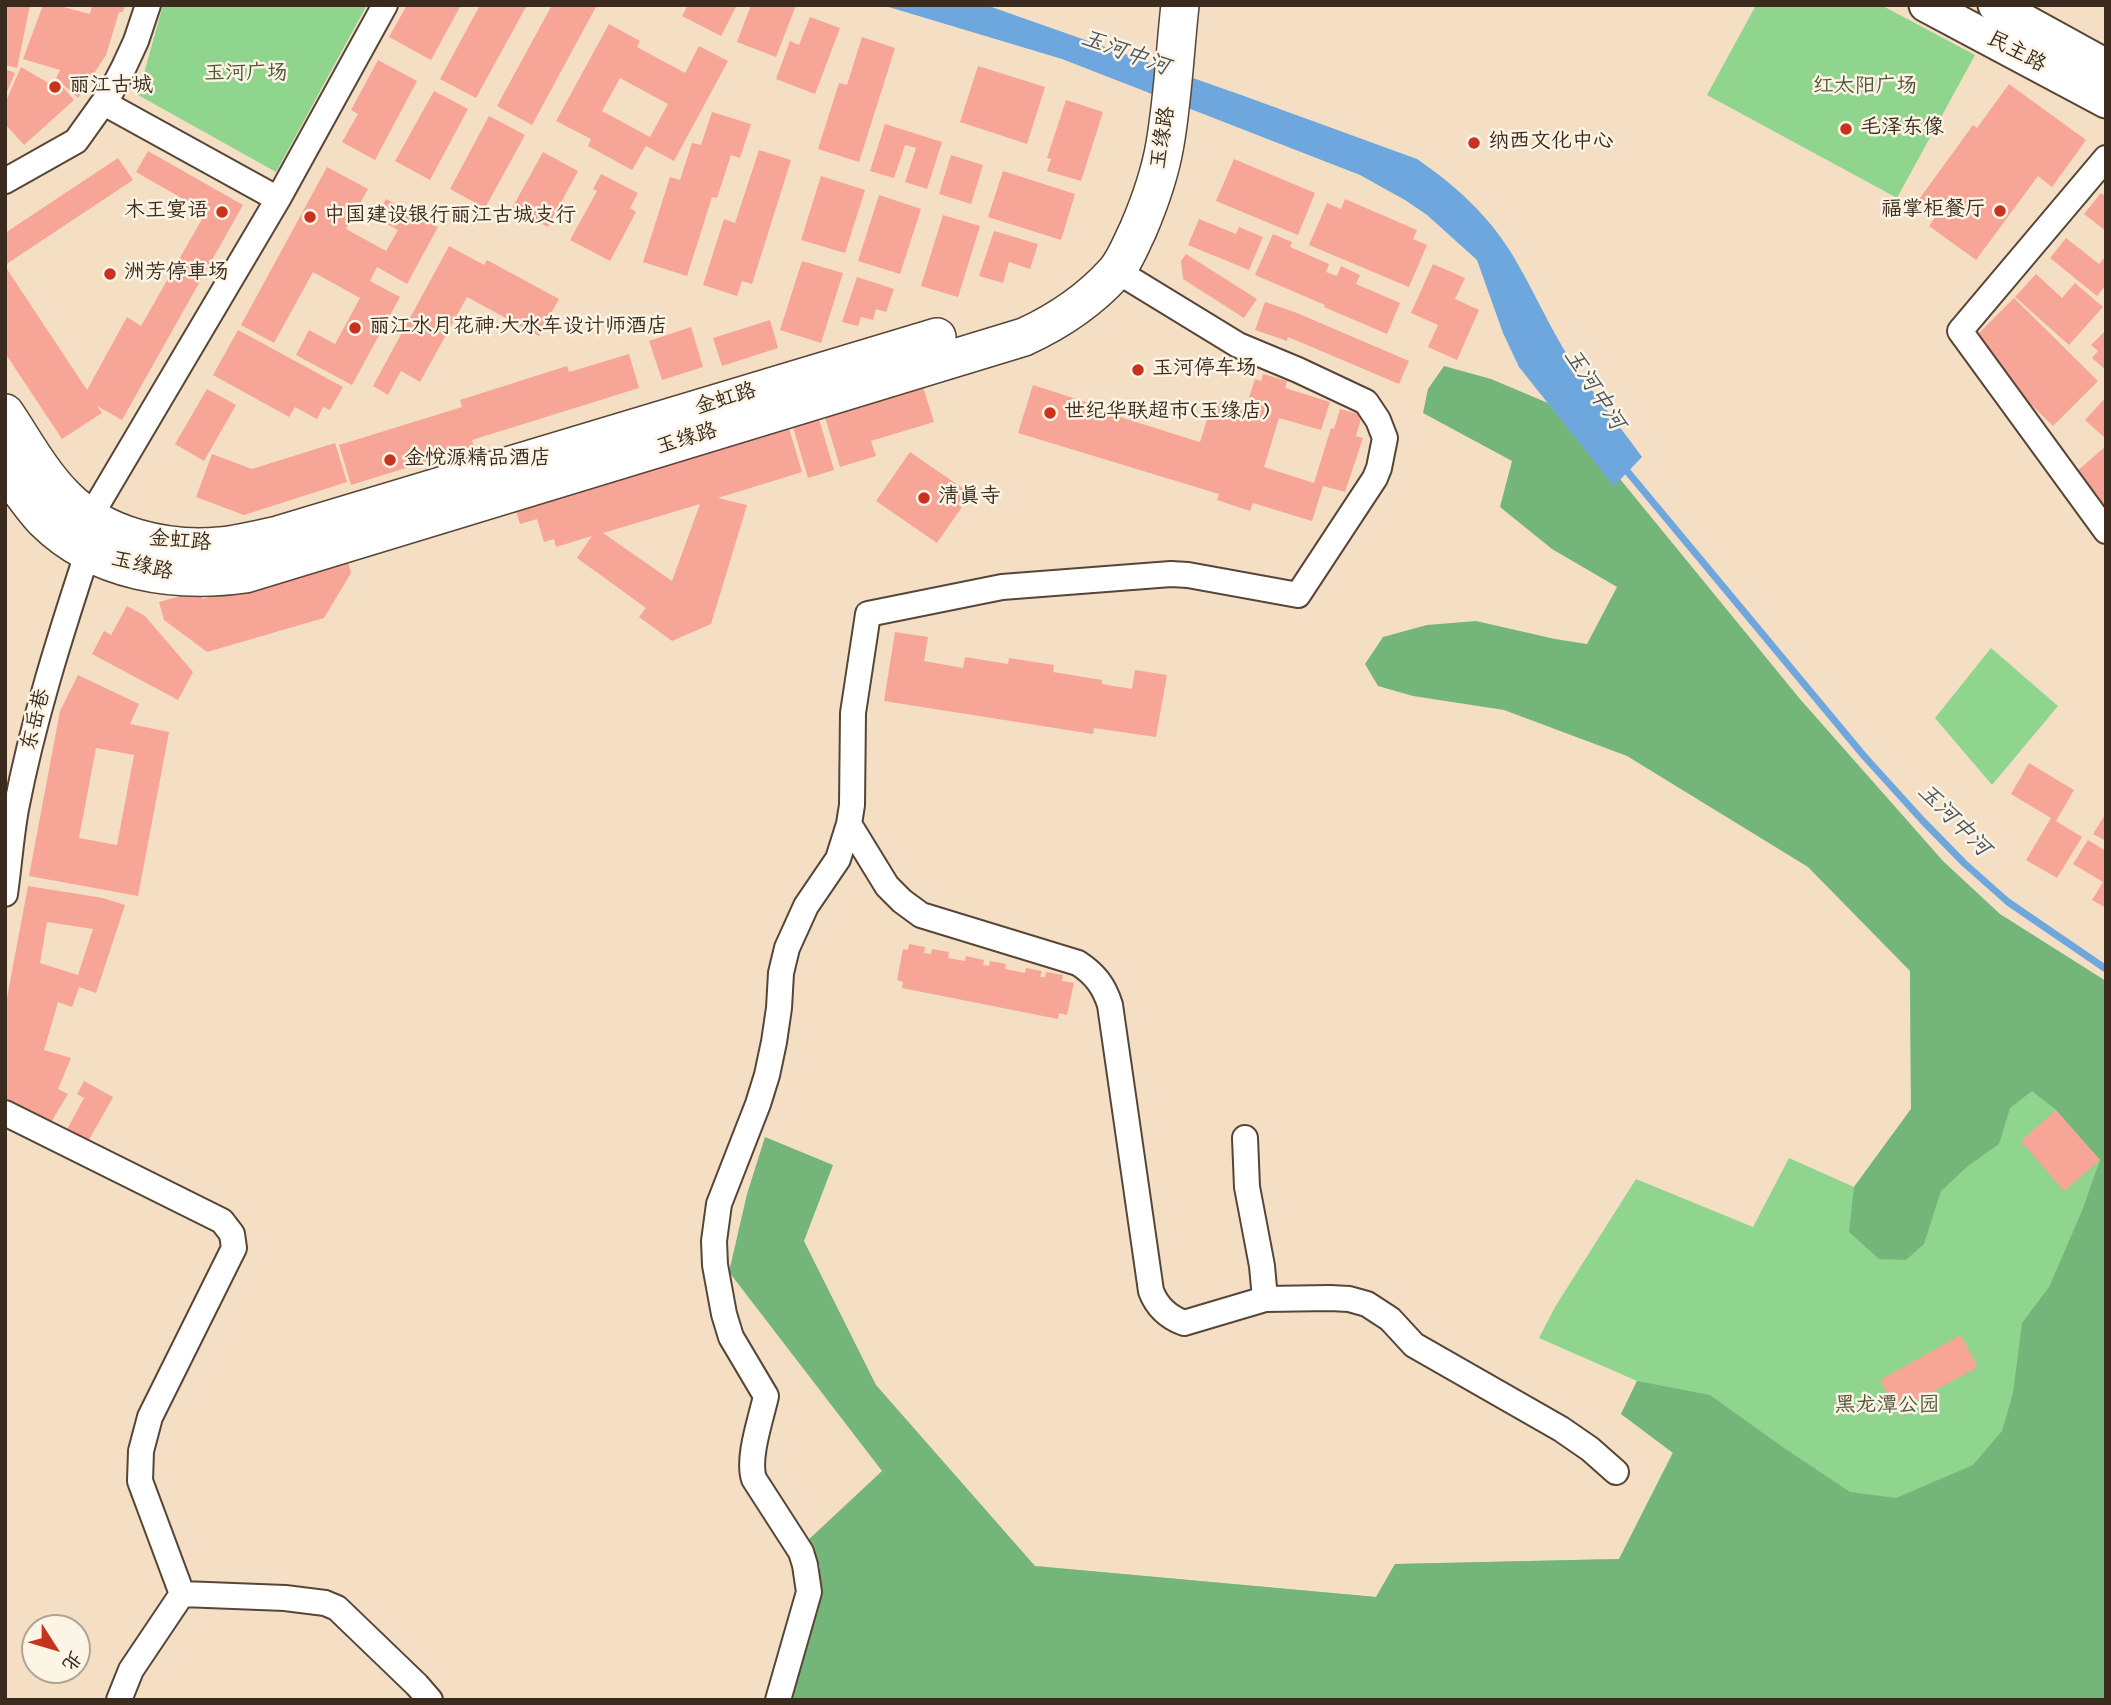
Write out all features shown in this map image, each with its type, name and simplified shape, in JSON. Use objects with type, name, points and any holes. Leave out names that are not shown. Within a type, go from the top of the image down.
[{"type":"main road","name":"金虹路","points":[[5,413],[89,534],[114,530],[156,543],[198,547],[241,543],[278,535],[1015,314],[1056,292],[1071,281],[1096,255],[1124,200],[1145,173],[1140,139],[1154,5]]},
{"type":"main road","name":"玉缘路","points":[[5,468],[30,505],[61,535],[89,534],[125,567],[174,577],[222,577],[245,574],[1024,337],[1070,313],[1117,271],[1147,209],[1145,173],[1166,143],[1180,5]]},
{"type":"main road","name":"民主路","points":[[1926,5],[2106,102]]},
{"type":"main road","name":"民主路","points":[[1995,5],[2106,66]]},
{"type":"street","points":[[5,181],[76,141],[104,103],[124,66],[148,5]]},
{"type":"street","points":[[89,534],[385,5]]},
{"type":"street","points":[[104,103],[278,199]]},
{"type":"street","points":[[2106,158],[1960,331],[2106,531]]},
{"type":"street","points":[[778,1700],[809,1592],[808,1578],[801,1552],[752,1473],[752,1459],[766,1396],[732,1337],[719,1290],[714,1241],[719,1204],[767,1075],[787,948],[806,906],[838,859],[849,824],[852,805],[853,713],[868,614],[1002,587],[1171,574],[1298,595],[1379,468],[1385,438],[1378,419],[1366,402],[1238,345],[1117,271]]},
{"type":"street","name":"东岳巷","points":[[5,894],[16,810],[40,705],[89,534]]},
{"type":"street","points":[[849,824],[887,886],[921,915],[1078,963],[1097,978],[1111,1006],[1151,1291],[1154,1300],[1165,1313],[1184,1323],[1265,1299],[1330,1298],[1367,1304],[1390,1319],[1414,1345],[1561,1429],[1590,1449],[1616,1472]]},
{"type":"street","points":[[5,1113],[222,1221],[232,1234],[234,1248],[149,1417],[141,1451],[140,1481],[182,1594]]},
{"type":"street","points":[[1245,1138],[1247,1187],[1262,1266],[1265,1299]]},
{"type":"street","points":[[119,1700],[131,1670],[182,1594]]},
{"type":"street","points":[[182,1594],[285,1598],[325,1603],[337,1608],[430,1700]]},
{"type":"green space","name":"玉河广场","points":[[163,5],[367,5],[276,172],[138,95]]},
{"type":"green space","name":"红太阳广场","points":[[1756,5],[1881,5],[1975,55],[1897,198],[1707,95]]},
{"type":"green space","name":"黑龙潭公园","points":[[1444,366],[1491,379],[1548,403],[1614,485],[1620,479],[1800,699],[1943,861],[2000,914],[2106,981],[2106,1700],[789,1700],[820,1566],[806,1542],[882,1471],[729,1272],[747,1194],[765,1137],[833,1165],[804,1241],[876,1385],[1035,1566],[1376,1597],[1395,1564],[1619,1559],[1673,1453],[1621,1414],[1637,1381],[1710,1395],[1850,1492],[1896,1498],[1973,1465],[2002,1431],[2013,1393],[2022,1323],[2049,1287],[2082,1211],[2100,1160],[2056,1110],[2032,1091],[2010,1108],[1999,1144],[1968,1166],[1941,1191],[1924,1244],[1906,1260],[1879,1259],[1849,1232],[1854,1187],[1911,1109],[1910,971],[1808,867],[1627,756],[1504,710],[1413,696],[1378,686],[1365,664],[1383,637],[1427,625],[1476,621],[1587,644],[1617,587],[1552,549],[1500,507],[1512,461],[1423,413],[1428,389]]},
{"type":"green space","points":[[1991,648],[2058,706],[1992,785],[1935,718]]},
{"type":"green space","name":"黑龙潭公园","points":[[1910,971],[2106,1055],[2106,1700],[1034,1566],[1376,1597],[1395,1564],[1619,1559],[1673,1452],[1621,1414],[1637,1381],[1539,1338],[1555,1307],[1636,1179],[1753,1227],[1789,1158],[1854,1187],[1911,1109]]},
{"type":"water","points":[[882,5],[986,5],[1417,159],[1470,202],[1503,240],[1563,348],[1642,457],[1614,486],[1519,367],[1503,333],[1477,260],[1427,215],[1405,200],[1360,175],[1062,59]]},
{"type":"building","points":[[5,5],[30,5],[17,68],[5,65]]},
{"type":"building","points":[[43,5],[56,5],[90,14],[92,5],[125,5],[123,12],[119,12],[106,55],[78,98],[56,78],[60,70],[23,59]]},
{"type":"building","points":[[407,5],[461,5],[431,60],[389,37]]},
{"type":"building","points":[[480,5],[527,5],[476,98],[440,79]]},
{"type":"building","points":[[552,5],[597,5],[532,125],[497,106]]},
{"type":"building","points":[[688,5],[737,5],[721,36],[682,16]]},
{"type":"building","points":[[751,5],[796,5],[776,57],[737,42]]},
{"type":"building","points":[[810,17],[840,28],[815,94],[776,79],[790,41],[799,45]]},
{"type":"building","points":[[609,24],[640,41],[637,47],[685,73],[699,46],[728,61],[674,161],[646,146],[632,170],[588,146],[591,139],[556,121]],"holes":[[[620,78],[668,104],[650,137],[602,111]]]},
{"type":"building","points":[[862,37],[895,48],[859,162],[818,149],[839,83],[847,85]]},
{"type":"building","points":[[378,60],[417,81],[375,160],[342,142],[358,114],[351,110]]},
{"type":"building","points":[[978,66],[1045,87],[1027,144],[960,122]]},
{"type":"building","points":[[21,67],[50,84],[56,79],[74,100],[24,145],[5,124],[5,103]]},
{"type":"building","points":[[5,69],[15,73],[5,96]]},
{"type":"building","points":[[2009,84],[2086,140],[2052,187],[2038,176],[1976,260],[1929,226],[1936,216],[1917,202],[1973,125],[1977,128]]},
{"type":"building","points":[[434,91],[468,109],[430,180],[395,161]]},
{"type":"building","points":[[1066,100],[1103,112],[1081,181],[1047,171],[1051,159],[1047,158]]},
{"type":"building","points":[[712,112],[751,124],[740,158],[731,155],[717,198],[712,197],[687,276],[643,262],[670,177],[680,180],[692,143],[701,145]]},
{"type":"building","points":[[489,116],[525,135],[485,208],[450,189]]},
{"type":"building","points":[[885,124],[942,142],[927,189],[905,182],[916,148],[905,145],[894,178],[870,171]]},
{"type":"building","points":[[759,150],[791,160],[752,284],[742,281],[737,296],[703,285],[724,219],[735,223]]},
{"type":"building","points":[[148,151],[243,205],[122,420],[97,406],[102,413],[62,439],[5,353],[5,266],[87,390],[127,317],[141,326],[206,212],[136,172]]},
{"type":"building","points":[[543,152],[578,171],[548,227],[512,208]]},
{"type":"building","points":[[951,155],[983,165],[971,204],[939,194]]},
{"type":"building","points":[[118,158],[133,180],[5,265],[5,233]]},
{"type":"building","points":[[1234,159],[1315,193],[1298,235],[1216,201]]},
{"type":"building","points":[[327,167],[368,189],[346,229],[386,251],[398,230],[376,218],[386,199],[438,227],[407,284],[377,267],[370,281],[400,297],[352,385],[296,355],[309,330],[335,344],[360,298],[313,272],[274,343],[241,325]]},
{"type":"building","points":[[1003,171],[1075,194],[1061,240],[988,217]]},
{"type":"building","points":[[601,174],[638,193],[630,208],[636,212],[610,261],[570,240],[597,191],[593,189]]},
{"type":"building","points":[[821,176],[865,190],[845,253],[801,240]]},
{"type":"building","points":[[2101,193],[2106,197],[2106,231],[2084,214]]},
{"type":"building","points":[[879,195],[921,209],[900,274],[858,261]]},
{"type":"building","points":[[1345,199],[1417,230],[1413,239],[1427,245],[1409,287],[1309,245],[1327,203],[1341,209]]},
{"type":"building","points":[[943,215],[980,226],[958,297],[921,286]]},
{"type":"building","points":[[1199,219],[1236,234],[1239,227],[1263,237],[1249,270],[1188,245]]},
{"type":"building","points":[[994,231],[1038,244],[1030,269],[1009,262],[1003,283],[979,276]]},
{"type":"building","points":[[1273,234],[1292,242],[1290,247],[1329,264],[1326,272],[1337,276],[1341,266],[1360,275],[1356,284],[1400,303],[1387,334],[1255,275]]},
{"type":"building","points":[[2066,238],[2099,264],[2106,256],[2106,285],[2097,296],[2050,258]]},
{"type":"building","points":[[449,246],[484,265],[487,260],[559,299],[539,336],[467,297],[420,382],[401,371],[388,395],[373,386]]},
{"type":"building","points":[[1186,254],[1257,299],[1244,318],[1183,279],[1181,261]]},
{"type":"building","points":[[802,261],[843,273],[821,343],[780,330]]},
{"type":"building","points":[[1433,264],[1465,278],[1455,299],[1479,310],[1457,360],[1428,347],[1438,325],[1411,313]]},
{"type":"building","points":[[2036,274],[2062,298],[2075,283],[2103,307],[2069,345],[2015,297]]},
{"type":"building","points":[[857,277],[894,289],[886,312],[876,309],[873,320],[861,317],[858,326],[842,322]]},
{"type":"building","points":[[2014,298],[2098,381],[2053,426],[1996,370],[2002,365],[1974,338]]},
{"type":"building","points":[[1265,302],[1409,361],[1399,384],[1288,337],[1287,341],[1255,330]]},
{"type":"building","points":[[770,320],[778,348],[722,366],[713,338]]},
{"type":"building","points":[[691,327],[703,367],[662,380],[649,341]]},
{"type":"building","points":[[238,330],[343,387],[330,410],[323,407],[317,419],[295,407],[289,417],[213,375]]},
{"type":"building","points":[[2106,330],[2106,370],[2092,358],[2098,351],[2091,345]]},
{"type":"building","points":[[629,354],[639,388],[472,440],[474,447],[351,485],[339,445],[462,407],[460,400],[567,366],[569,372]]},
{"type":"building","points":[[1263,374],[1287,381],[1285,388],[1330,402],[1321,430],[1279,418],[1264,467],[1314,483],[1331,428],[1334,429],[1340,409],[1362,415],[1356,436],[1363,438],[1345,492],[1323,486],[1312,521],[1253,503],[1250,511],[1217,500],[1219,494],[1018,433],[1033,385],[1095,405],[1094,409],[1200,442],[1213,400],[1245,410],[1255,379],[1261,381]]},
{"type":"building","points":[[923,387],[934,422],[871,441],[876,456],[840,467],[825,417]]},
{"type":"building","points":[[207,389],[236,405],[204,461],[175,444]]},
{"type":"building","points":[[2106,397],[2106,439],[2085,420]]},
{"type":"building","points":[[818,416],[834,470],[808,478],[792,424]]},
{"type":"building","points":[[788,425],[802,472],[718,498],[747,505],[711,624],[672,641],[639,617],[646,608],[577,558],[592,536],[556,547],[554,539],[544,542],[537,519],[520,524],[515,508]],"holes":[[[700,504],[672,581],[603,533]]]},
{"type":"building","points":[[335,443],[347,482],[244,515],[196,497],[212,454],[252,469]]},
{"type":"building","points":[[2106,446],[2106,507],[2076,472]]},
{"type":"building","name":"清真寺","points":[[910,452],[971,494],[937,543],[876,501]]},
{"type":"building","points":[[347,558],[351,573],[324,618],[207,652],[164,620],[159,602],[199,591],[202,599]]},
{"type":"building","points":[[127,606],[145,616],[193,672],[178,700],[92,654],[104,631],[111,635]]},
{"type":"building","points":[[895,632],[928,637],[924,661],[963,668],[965,657],[1008,664],[1009,658],[1054,665],[1053,672],[1102,680],[1102,684],[1132,689],[1135,670],[1167,675],[1156,737],[1094,728],[1093,734],[884,701]]},
{"type":"building","points":[[78,675],[139,704],[130,724],[169,732],[138,896],[29,876],[60,711]],"holes":[[[96,748],[134,755],[117,845],[79,838]]]},
{"type":"building","points":[[2029,763],[2074,790],[2056,821],[2082,837],[2057,878],[2026,860],[2051,818],[2011,794]]},
{"type":"building","points":[[2106,813],[2106,841],[2093,834]]},
{"type":"building","points":[[2088,840],[2106,851],[2106,908],[2092,900],[2103,882],[2073,864]]},
{"type":"building","points":[[28,886],[103,898],[125,905],[96,993],[79,987],[72,1007],[58,1002],[44,1050],[71,1058],[58,1089],[68,1094],[47,1129],[5,1104],[5,1008]],"holes":[[[47,922],[93,929],[78,975],[40,963]]]},
{"type":"building","points":[[909,944],[925,947],[924,953],[931,954],[932,949],[949,952],[948,958],[965,961],[966,956],[984,960],[983,965],[989,966],[990,961],[1006,964],[1005,969],[1025,973],[1026,968],[1042,971],[1040,977],[1045,977],[1046,972],[1063,975],[1062,981],[1074,983],[1067,1015],[1059,1013],[1058,1019],[902,988],[903,982],[897,980],[903,949],[908,950]]},
{"type":"building","points":[[84,1081],[113,1097],[85,1147],[64,1135],[84,1098],[77,1094]]},
{"type":"building","points":[[2056,1110],[2100,1160],[2064,1191],[2021,1141]]},
{"type":"building","points":[[1961,1335],[1978,1367],[1897,1411],[1880,1380]]},
{"type":"waterway","name":"玉河中河","points":[[1622,465],[1864,756],[1922,820],[1964,863],[2008,902],[2106,969]]},
{"type":"place","name":"丽江古城","points":[[55,87]]},
{"type":"place","name":"毛泽东像","points":[[1846,129]]},
{"type":"place","name":"纳西文化中心","points":[[1474,143]]},
{"type":"place","name":"福掌柜餐厅","points":[[2000,211]]},
{"type":"place","name":"木王宴语","points":[[222,212]]},
{"type":"place","name":"中国建设银行丽江古城支行","points":[[310,217]]},
{"type":"place","name":"洲芳停車场","points":[[110,274]]},
{"type":"place","name":"丽江水月花神·大水车设计师酒店","points":[[355,328]]},
{"type":"place","name":"玉河停车场","points":[[1138,370]]},
{"type":"place","name":"世纪华联超市(玉缘店)","points":[[1050,413]]},
{"type":"place","name":"金悦源精品酒店","points":[[390,460]]},
{"type":"place","name":"清真寺","points":[[924,498]]}]
